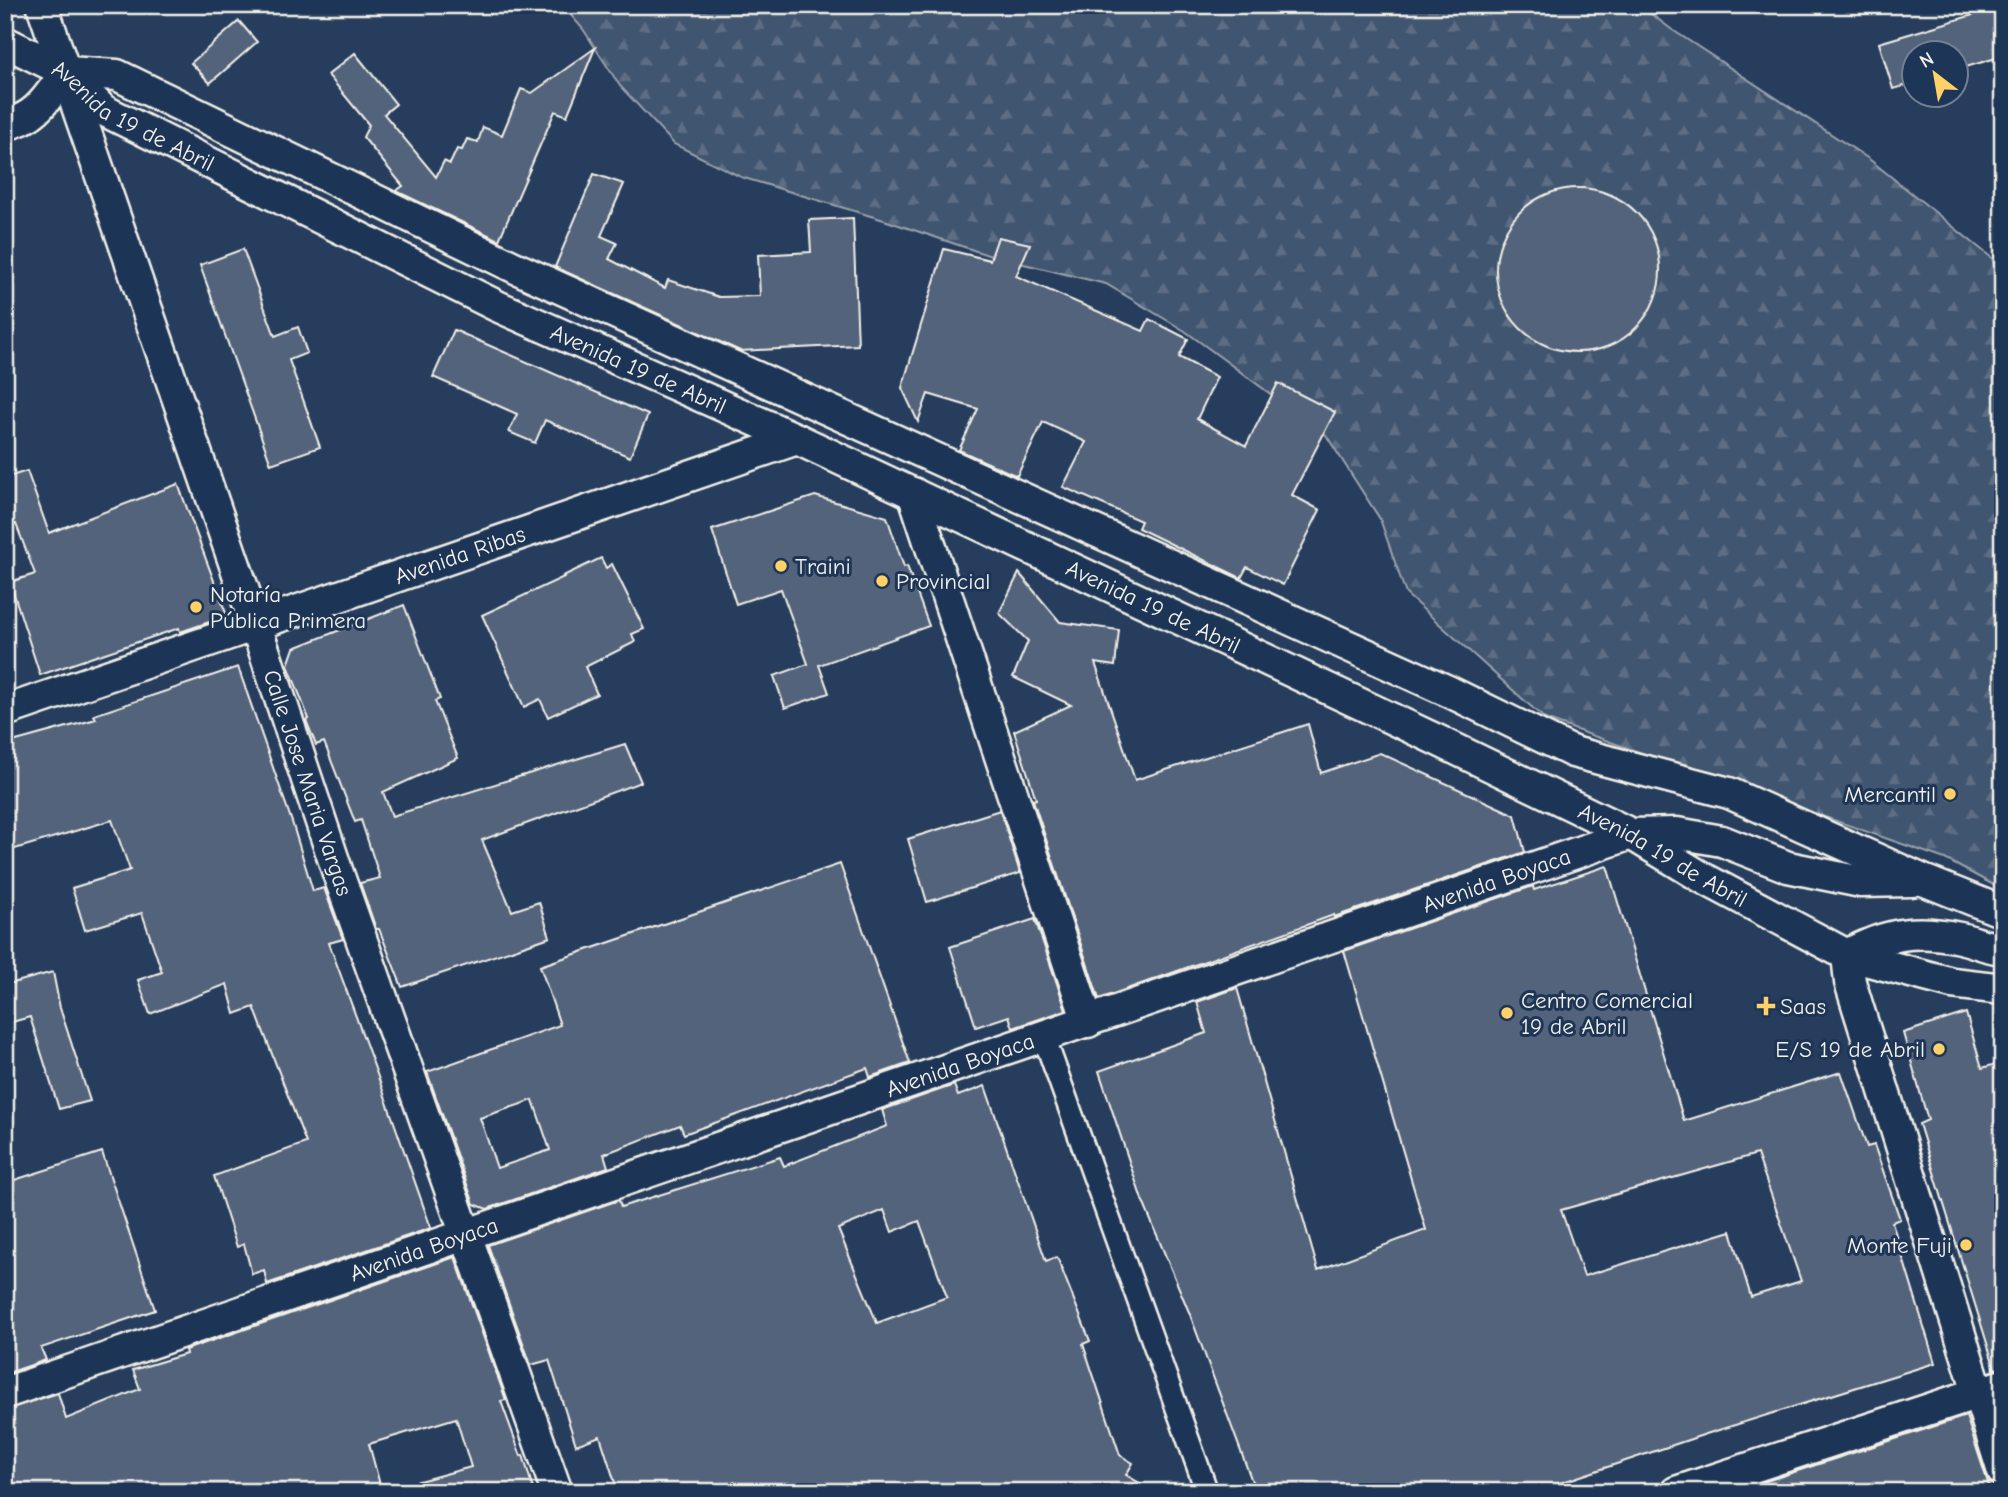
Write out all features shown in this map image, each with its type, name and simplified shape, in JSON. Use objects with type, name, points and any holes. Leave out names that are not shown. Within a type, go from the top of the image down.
[{"type":"street","name":"Calle Jose Maria Vargas","points":[[42,5],[256,626],[339,876],[557,1492]]},
{"type":"street","points":[[5,42],[66,72],[25,120],[5,124]]},
{"type":"street","name":"Avenida 19 de Abril","points":[[66,72],[103,110],[497,306],[797,439],[1412,728],[1631,834],[1703,878],[1847,955],[1952,983],[2003,989]]},
{"type":"street","name":"Avenida 19 de Abril","points":[[66,72],[117,75],[516,268],[1450,692],[1573,752],[1729,793],[1923,880],[2003,912]]},
{"type":"street","name":"Avenida Ribas","points":[[5,711],[797,439]]},
{"type":"street","points":[[913,493],[1088,1022]]},
{"type":"street","name":"Avenida Boyaca","points":[[5,1393],[1631,834],[1677,833],[1722,841],[1754,851],[1788,867],[1861,882],[1923,880]]},
{"type":"street","points":[[2003,949],[1938,935],[1897,934],[1867,944],[1847,955],[1850,982],[1990,1389],[2003,1472]]},
{"type":"street","points":[[1044,1037],[1207,1492]]},
{"type":"street","points":[[1676,1492],[1990,1389]]},
{"type":"green space","points":[[562,5],[1639,5],[1671,29],[1869,159],[1992,258],[2003,297],[2003,890],[1945,859],[1545,719],[1406,594],[1380,519],[1326,435],[1185,331],[1106,284],[991,256],[741,177],[674,144],[620,86],[583,29]]},
{"type":"building","points":[[2003,6],[2003,56],[1969,66],[1969,38],[1899,38],[1899,87],[1893,89],[1879,43]]},
{"type":"building","points":[[239,21],[257,42],[210,83],[191,63]]},
{"type":"building","points":[[595,48],[567,116],[555,111],[499,240],[396,191],[403,186],[363,137],[369,125],[328,75],[355,53],[396,104],[384,114],[436,177],[444,161],[450,164],[457,149],[462,150],[467,139],[478,142],[483,127],[502,135],[521,89],[532,93]]},
{"type":"building","points":[[594,174],[624,184],[601,236],[617,243],[609,259],[665,288],[668,280],[719,297],[760,296],[758,255],[811,252],[809,220],[853,218],[858,345],[740,351],[555,267]]},
{"type":"building","points":[[1578,188],[1610,194],[1636,212],[1654,238],[1660,270],[1654,302],[1636,328],[1610,346],[1578,352],[1546,346],[1520,328],[1502,302],[1496,270],[1502,238],[1520,212],[1546,194]]},
{"type":"building","points":[[998,237],[1030,244],[1016,276],[1143,331],[1149,319],[1188,339],[1179,357],[1217,377],[1197,419],[1246,446],[1278,383],[1335,412],[1292,495],[1320,510],[1283,585],[1247,567],[1241,578],[1138,528],[1141,521],[1063,487],[1086,442],[1043,422],[1017,476],[959,450],[978,409],[928,394],[918,422],[902,388],[944,249],[990,260]]},
{"type":"building","points":[[243,249],[275,336],[298,327],[307,353],[289,360],[320,447],[271,464],[200,265]]},
{"type":"building","points":[[454,330],[648,415],[630,457],[545,420],[535,443],[509,432],[517,414],[433,377]]},
{"type":"building","points":[[27,471],[49,533],[178,484],[227,616],[180,632],[179,628],[40,675],[10,582],[35,574],[16,524],[5,528],[5,478]]},
{"type":"building","points":[[815,496],[887,517],[904,567],[907,566],[929,626],[819,665],[829,693],[785,708],[774,676],[808,664],[781,589],[736,604],[712,530]]},
{"type":"building","points":[[601,558],[606,568],[612,564],[644,629],[632,634],[635,642],[585,667],[597,694],[548,717],[540,699],[524,707],[482,615]]},
{"type":"building","points":[[1019,573],[1060,622],[1119,630],[1115,666],[1095,663],[1135,780],[1308,724],[1321,773],[1380,753],[1515,815],[1525,852],[1334,915],[1099,999],[1033,800],[1036,799],[1014,731],[1071,705],[1013,677],[1028,641],[999,613]]},
{"type":"building","points":[[404,605],[440,699],[435,701],[458,758],[383,792],[392,816],[625,744],[641,782],[482,840],[512,911],[539,902],[550,937],[402,987],[379,929],[376,929],[360,883],[380,878],[361,820],[355,822],[324,742],[316,745],[288,665],[294,648]]},
{"type":"building","points":[[238,667],[313,891],[324,888],[343,939],[329,943],[431,1228],[267,1284],[264,1270],[252,1274],[244,1244],[237,1247],[214,1176],[306,1143],[254,1007],[235,1014],[227,984],[150,1014],[138,980],[162,972],[142,913],[85,930],[72,888],[130,870],[112,820],[5,852],[5,744],[96,719],[94,715]]},
{"type":"building","points":[[1000,810],[1020,873],[927,902],[908,839]]},
{"type":"building","points":[[840,864],[910,1063],[870,1077],[867,1068],[684,1134],[680,1125],[604,1154],[608,1167],[487,1209],[474,1204],[427,1072],[560,1025],[540,966]],"holes":[[[533,1100],[550,1150],[497,1168],[480,1118]]]},
{"type":"building","points":[[1607,866],[1684,1121],[1841,1072],[1867,1147],[1874,1145],[1900,1219],[1892,1222],[1935,1363],[1706,1434],[1533,1492],[1256,1492],[1189,1312],[1141,1197],[1099,1071],[1206,1033],[1197,1002],[1237,988],[1318,1270],[1426,1230],[1344,951],[1533,886],[1534,890]],"holes":[[[1757,1154],[1801,1281],[1751,1297],[1731,1231],[1584,1276],[1561,1210]]]},
{"type":"building","points":[[1035,919],[1066,1010],[1013,1028],[1009,1016],[976,1027],[950,947]]},
{"type":"building","points":[[53,972],[60,1008],[90,1101],[59,1109],[30,1017],[5,1024],[5,985]]},
{"type":"building","points":[[1966,1013],[1982,1068],[2003,1062],[2003,1368],[1995,1369],[1919,1124],[1928,1120],[1903,1033]]},
{"type":"building","points":[[954,1085],[958,1096],[985,1086],[1046,1261],[1057,1257],[1090,1341],[1083,1344],[1120,1455],[1133,1463],[1126,1475],[1155,1492],[736,1492],[735,1482],[705,1492],[618,1492],[600,1436],[576,1445],[549,1360],[531,1365],[488,1245],[619,1200],[621,1207],[780,1157],[784,1166],[887,1126],[882,1110]],"holes":[[[884,1210],[892,1232],[919,1221],[947,1297],[877,1323],[838,1229]]]},
{"type":"building","points":[[102,1152],[155,1310],[41,1348],[46,1360],[5,1374],[5,1183]]},
{"type":"building","points":[[455,1257],[506,1400],[501,1401],[521,1456],[523,1455],[534,1492],[409,1492],[408,1484],[471,1467],[456,1418],[369,1444],[382,1492],[5,1492],[5,1410],[58,1393],[66,1419],[140,1389],[133,1370],[186,1354],[185,1350]]},
{"type":"building","points":[[1966,1416],[1991,1492],[1733,1492]]},
{"type":"place","name":"Traini","points":[[781,566]]},
{"type":"place","name":"Provincial","points":[[882,581]]},
{"type":"place","name":"Notaría Pública Primera","points":[[196,607]]},
{"type":"place","name":"Mercantil","points":[[1950,794]]},
{"type":"place","name":"Saas","points":[[1766,1006]]},
{"type":"place","name":"Centro Comercial 19 de Abril","points":[[1507,1013]]},
{"type":"place","name":"E/S 19 de Abril","points":[[1939,1049]]},
{"type":"place","name":"Monte Fuji","points":[[1966,1245]]}]
